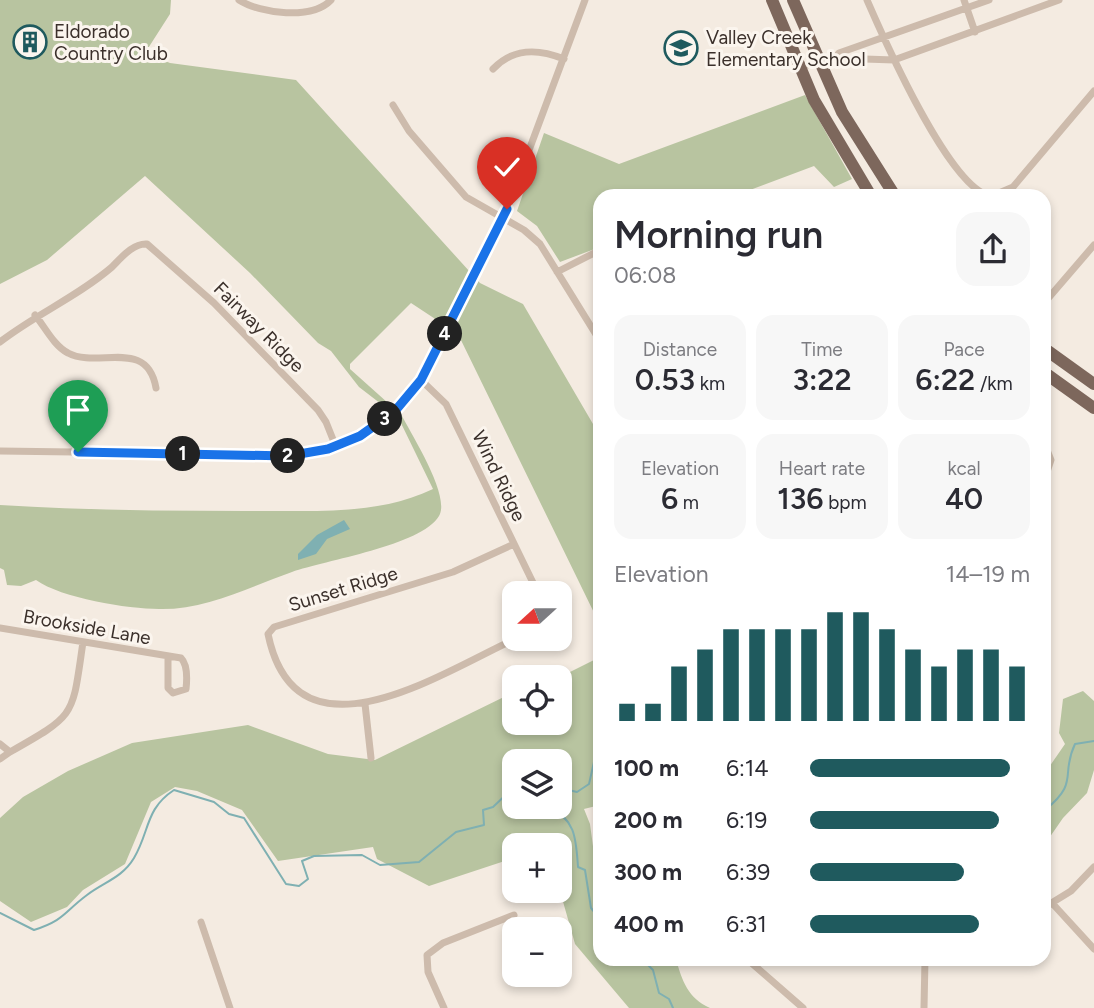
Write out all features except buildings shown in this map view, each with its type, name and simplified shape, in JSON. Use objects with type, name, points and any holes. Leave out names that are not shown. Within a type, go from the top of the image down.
[{"type":"main road","points":[[772,0],[798,67],[828,127],[867,189]]},
{"type":"main road","points":[[793,0],[842,112],[891,189]]},
{"type":"main road","points":[[1051,353],[1094,384]]},
{"type":"main road","points":[[1051,377],[1094,408]]},
{"type":"street","points":[[239,0],[261,9],[304,12],[320,8],[331,0]]},
{"type":"street","points":[[0,451],[281,456],[336,447],[360,436],[387,418],[421,380],[503,220],[585,0]]},
{"type":"street","points":[[867,0],[905,87],[948,154],[977,189]]},
{"type":"street","points":[[964,0],[975,32]]},
{"type":"street","points":[[835,58],[839,53],[989,0]]},
{"type":"street","points":[[798,67],[835,58],[894,60],[1059,0]]},
{"type":"street","points":[[493,69],[504,58],[519,52],[535,51],[564,59]]},
{"type":"street","points":[[1008,189],[1013,187],[1094,90]]},
{"type":"street","points":[[393,105],[409,131],[460,190],[482,209],[532,235],[593,330]]},
{"type":"street","name":"Fairway Ridge","points":[[36,316],[79,293],[134,247],[143,243],[156,249],[207,296],[306,397],[327,422],[336,447]]},
{"type":"street","points":[[1051,295],[1094,245]]},
{"type":"street","points":[[557,272],[593,254]]},
{"type":"street","points":[[0,342],[36,316],[65,352],[76,356],[122,357],[139,361],[150,371],[156,388]]},
{"type":"street","name":"Wind Ridge","points":[[421,380],[446,404],[532,581]]},
{"type":"street","name":"Sunset Ridge","points":[[502,645],[392,696],[365,704],[327,703],[295,690],[280,669],[269,638],[270,629],[453,572],[514,544]]},
{"type":"street","name":"Brookside Lane","points":[[0,628],[181,658],[184,662],[186,687],[180,694],[168,688],[168,657]]},
{"type":"street","points":[[0,759],[55,726],[68,713],[75,694],[83,642]]},
{"type":"street","points":[[365,704],[371,758]]},
{"type":"street","points":[[0,744],[10,752]]},
{"type":"street","points":[[1051,904],[1071,891],[1094,867]]},
{"type":"street","points":[[1051,907],[1094,949]]},
{"type":"street","points":[[444,1008],[428,972],[427,955],[443,943],[514,915]]},
{"type":"street","points":[[201,922],[230,1008]]},
{"type":"street","points":[[755,966],[803,1008]]},
{"type":"street","points":[[925,966],[925,1008]]},
{"type":"green space","name":"Eldorado Country Club","points":[[0,0],[171,0],[170,14],[145,53],[170,63],[296,80],[480,283],[523,304],[593,424],[593,611],[458,334],[411,303],[350,364],[350,369],[388,403],[385,407],[359,387],[331,351],[318,343],[250,273],[145,176],[47,260],[0,284]]},
{"type":"green space","points":[[805,95],[852,179],[834,187],[814,166],[753,189],[593,189],[593,250],[560,262],[537,226],[517,211],[544,133],[619,164]]},
{"type":"green space","points":[[401,414],[435,480],[441,507],[439,516],[429,527],[393,544],[307,567],[210,602],[176,608],[113,605],[61,592],[36,580],[21,586],[7,585],[4,570],[0,568],[0,505],[122,510],[317,511],[364,508],[411,498],[433,489],[398,417]]},
{"type":"green space","points":[[593,660],[593,807],[584,809],[590,824],[593,846],[593,965],[575,944],[572,917],[567,917],[563,903],[572,903],[572,833],[502,833],[502,862],[429,886],[377,859],[373,847],[278,861],[242,810],[197,791],[175,787],[151,802],[125,864],[83,890],[67,907],[31,922],[0,901],[0,818],[23,797],[68,771],[132,743],[248,725],[328,754],[375,760],[502,698],[502,735],[572,735],[572,671]]},
{"type":"green space","points":[[1083,691],[1094,701],[1094,770],[1087,793],[1051,835],[1051,764],[1065,744],[1059,733],[1063,699]]},
{"type":"green space","points":[[594,966],[678,966],[691,994],[710,1008],[629,1008]]},
{"type":"water","points":[[344,520],[350,529],[327,539],[316,554],[298,560],[298,554],[317,535]]},
{"type":"waterway","points":[[1051,805],[1066,785],[1075,744],[1094,741]]},
{"type":"waterway","points":[[572,791],[577,792],[589,784],[593,766]]},
{"type":"waterway","points":[[0,913],[34,930],[58,919],[129,865],[153,813],[174,790],[214,802],[229,814],[244,818],[286,884],[299,886],[308,879],[302,861],[314,856],[362,855],[380,865],[419,862],[456,832],[484,825],[483,810],[493,807],[502,798]]},
{"type":"waterway","points":[[565,819],[573,831],[578,867],[585,870],[593,910]]},
{"type":"waterway","points":[[649,966],[653,970],[659,993],[669,999],[673,1008]]},
{"type":"place","name":"Eldorado Country Club","points":[[30,42]]},
{"type":"place","name":"Valley Creek Elementary School","points":[[681,48]]},
{"type":"route","points":[[78,452],[288,456],[328,449],[360,436],[395,411],[421,380],[507,209]]}]
